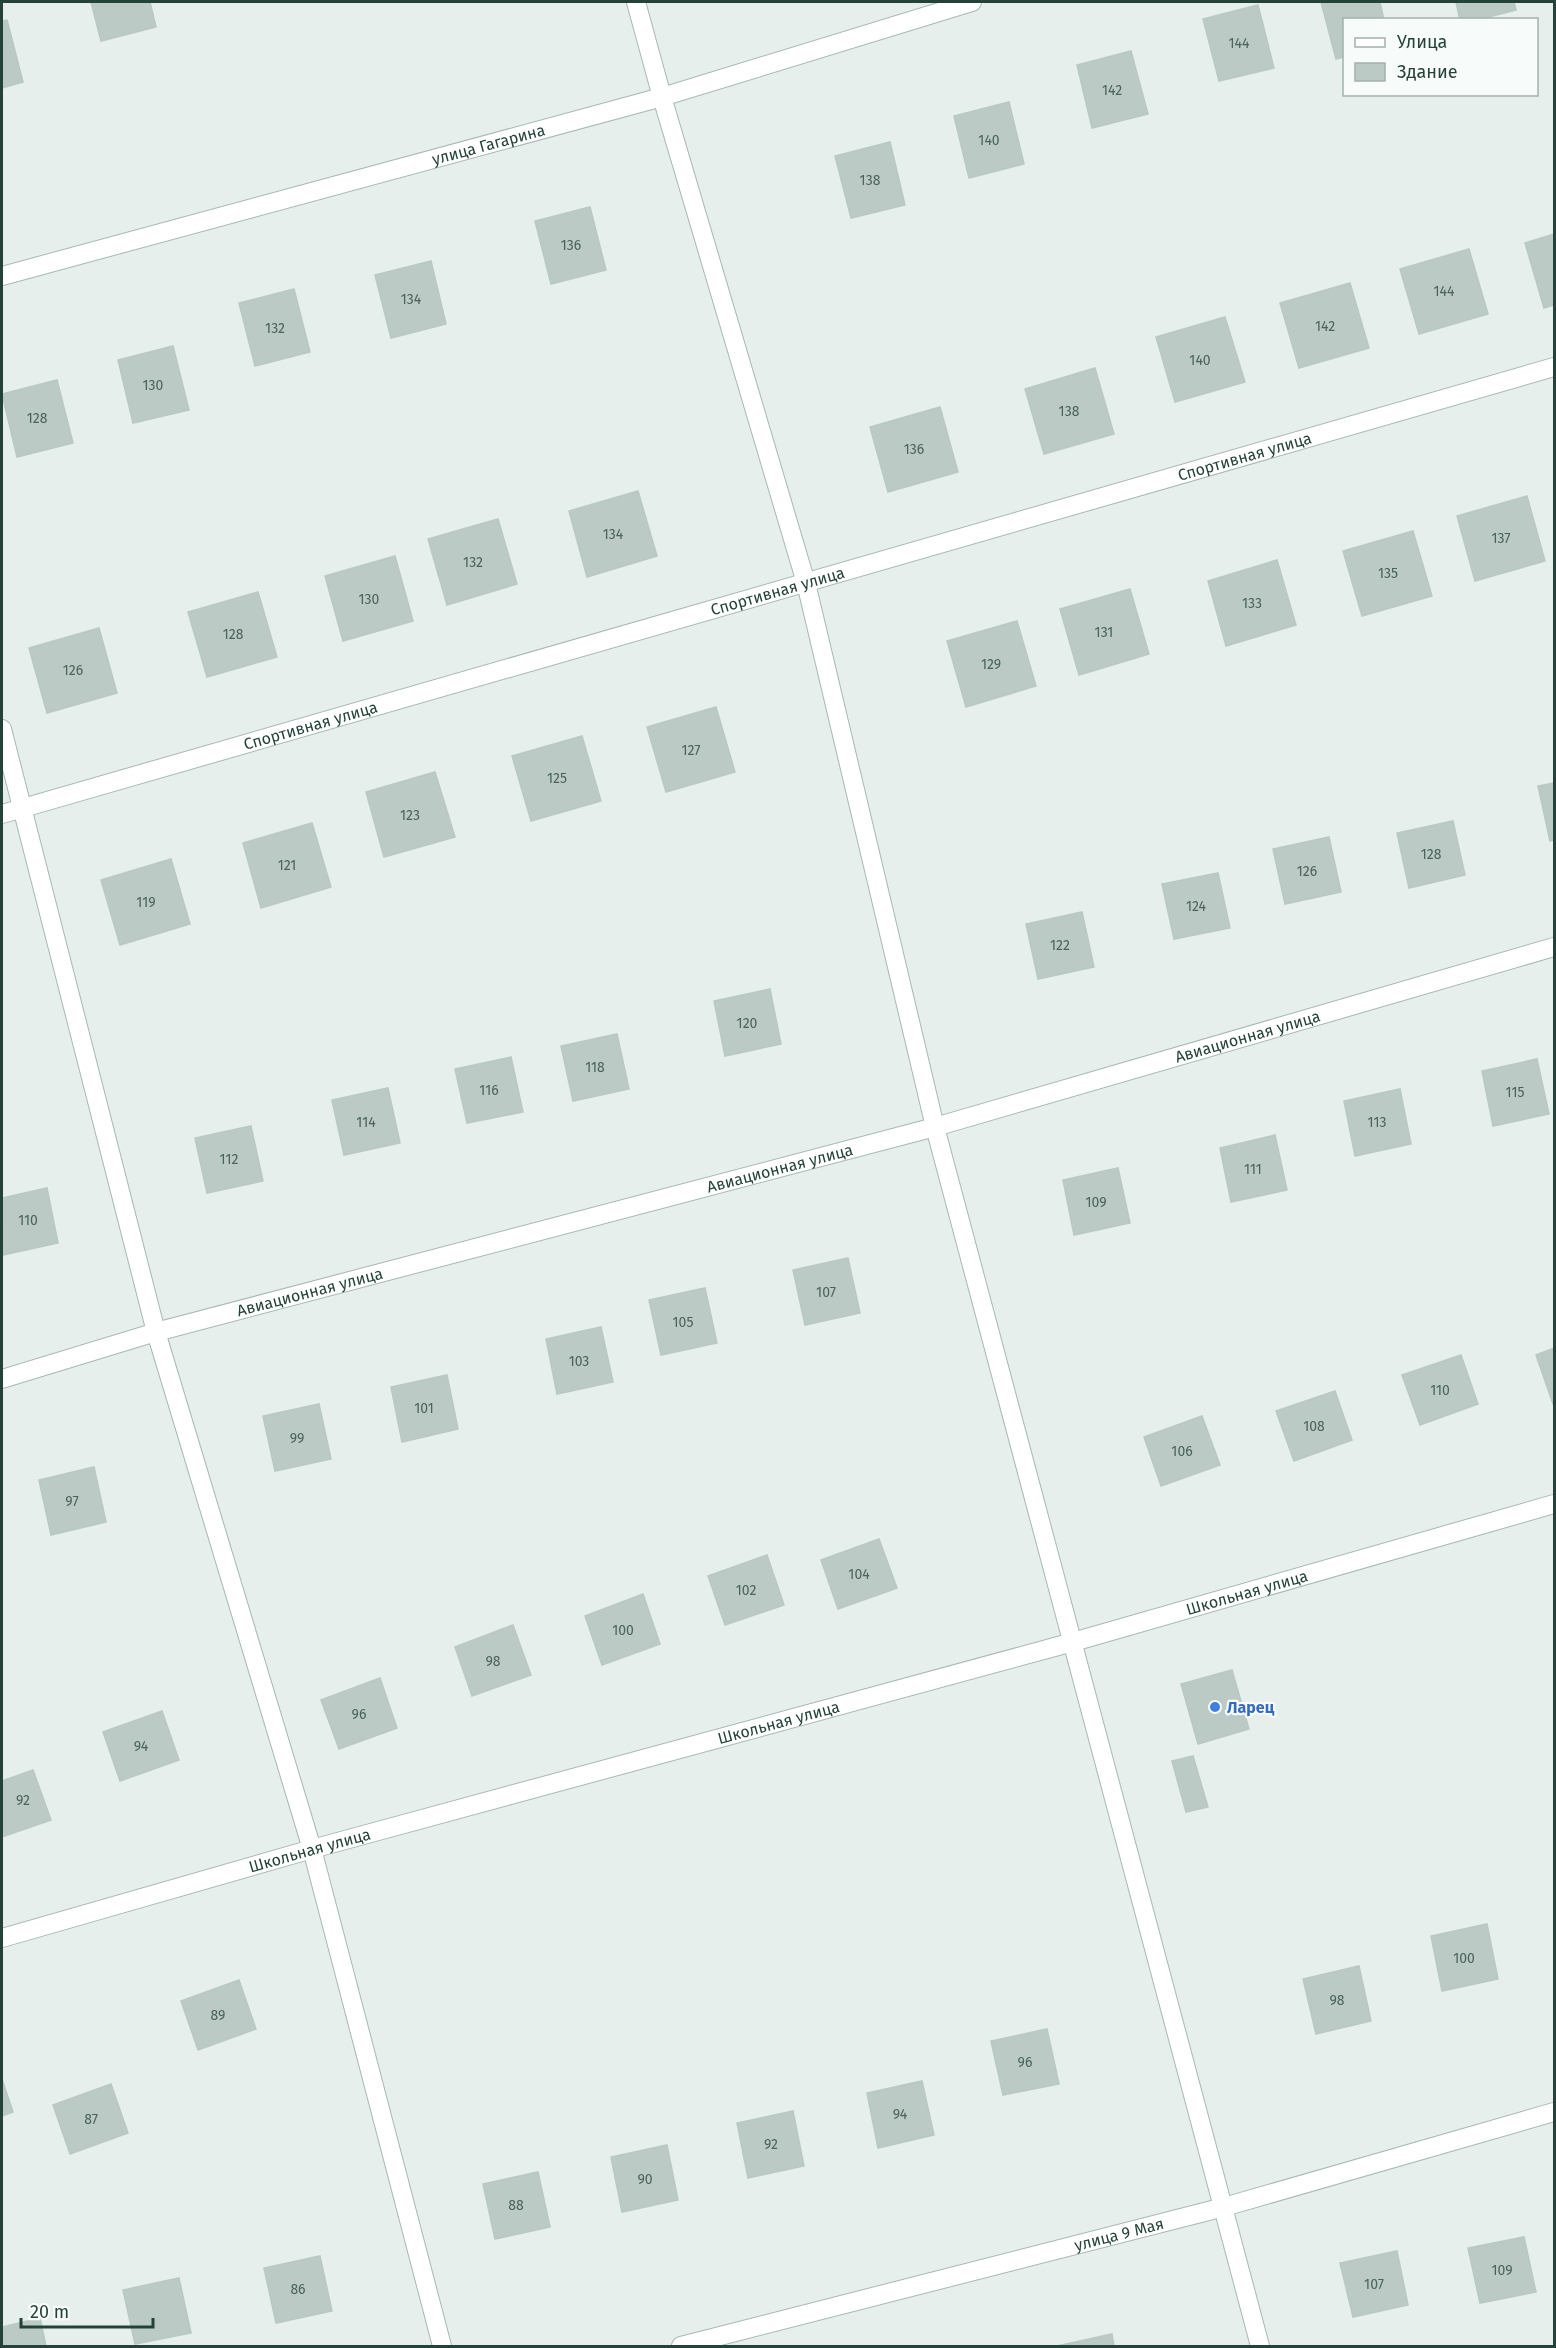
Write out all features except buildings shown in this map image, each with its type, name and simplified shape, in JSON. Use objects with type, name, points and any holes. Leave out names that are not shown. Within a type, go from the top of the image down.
[{"type":"street","points":[[636,2],[806,583],[935,1127],[1260,2346]]},
{"type":"street","name":"улица Гагарина","points":[[2,276],[662,97],[972,2]]},
{"type":"street","name":"Спортивная улица","points":[[2,814],[1554,367]]},
{"type":"street","points":[[2,729],[20,808],[156,1332],[312,1849],[442,2346]]},
{"type":"street","name":"Авиационная улица","points":[[2,1379],[156,1332],[935,1127],[1554,947]]},
{"type":"street","name":"Школьная улица","points":[[2,1938],[312,1849],[1073,1642],[1554,1504]]},
{"type":"street","name":"улица 9 Мая","points":[[681,2346],[1224,2208],[1554,2112]]},
{"type":"place","name":"Ларец","points":[[1215,1707]]}]
